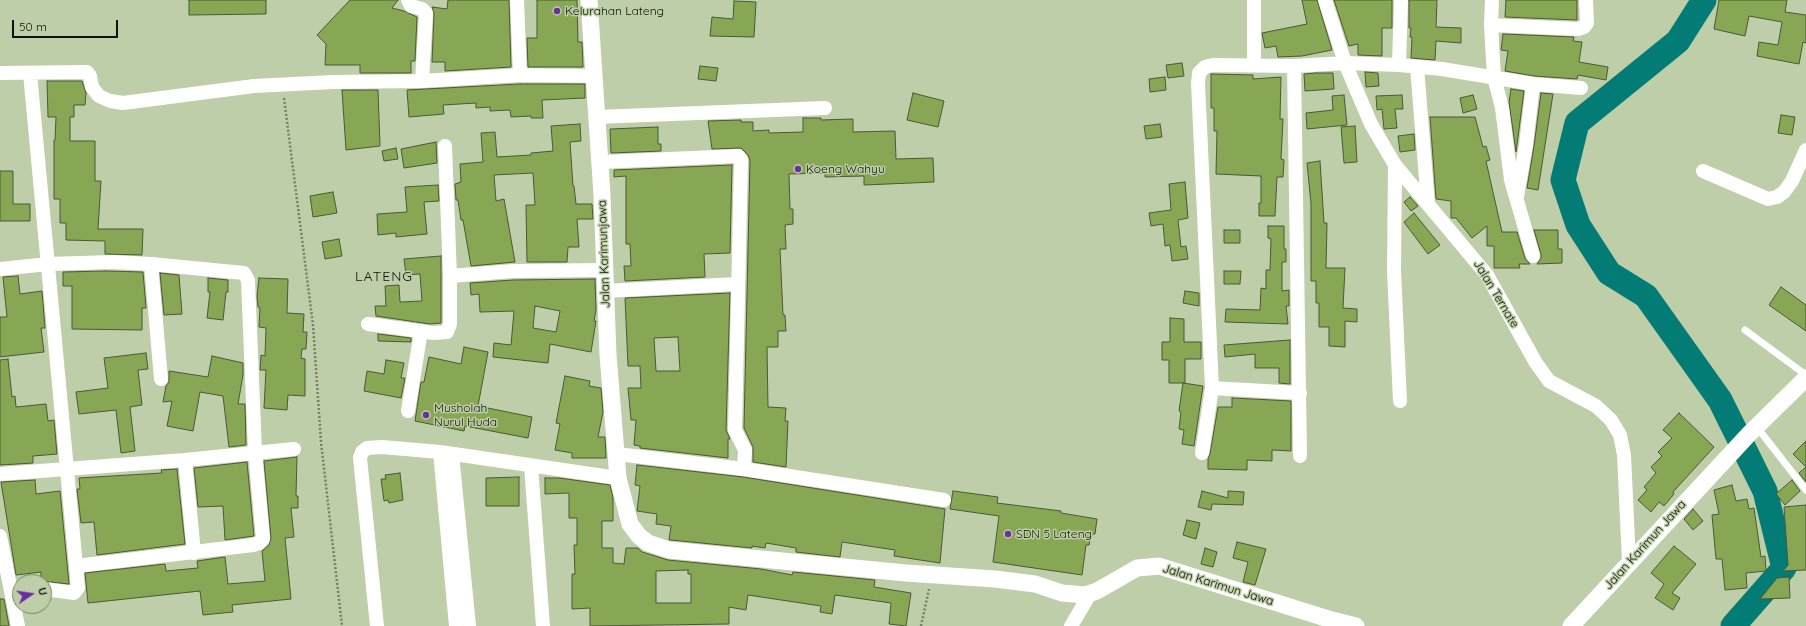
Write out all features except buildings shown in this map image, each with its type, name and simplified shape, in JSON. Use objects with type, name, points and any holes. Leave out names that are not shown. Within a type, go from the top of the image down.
[{"type":"street","points":[[408,0],[411,6],[422,9],[426,13],[422,81]]},
{"type":"street","points":[[517,0],[520,75]]},
{"type":"street","name":"Jalan Karimunjawa","points":[[589,0],[600,162],[608,355],[618,478],[624,506],[630,524],[639,536],[648,543],[669,550],[932,575],[995,579],[1035,584],[1062,593],[1087,595]]},
{"type":"street","points":[[1254,0],[1254,65]]},
{"type":"street","name":"Jalan Ternate","points":[[1325,0],[1345,63],[1371,124],[1395,165],[1487,275],[1536,363],[1549,381],[1596,406],[1611,420],[1620,435],[1624,455],[1629,562]]},
{"type":"street","points":[[1399,65],[1400,0]]},
{"type":"street","points":[[1492,0],[1491,25],[1494,77],[1502,108],[1511,180],[1517,196],[1533,256]]},
{"type":"street","points":[[1491,25],[1578,29],[1584,27],[1587,23],[1586,0]]},
{"type":"street","points":[[1202,453],[1212,388],[1198,78],[1199,73],[1204,66],[1213,64],[1294,66],[1345,63],[1399,65],[1442,69],[1533,84],[1581,88]]},
{"type":"street","points":[[1294,66],[1300,456]]},
{"type":"street","points":[[1417,67],[1428,204]]},
{"type":"street","points":[[0,73],[87,72],[90,76],[92,87],[99,96],[116,102],[180,97],[254,86],[333,82],[422,81],[520,75],[594,76]]},
{"type":"street","points":[[30,73],[68,468],[77,591],[52,589]]},
{"type":"street","points":[[1517,196],[1526,145],[1533,84]]},
{"type":"street","points":[[597,117],[825,108]]},
{"type":"street","points":[[368,324],[442,333],[449,330],[450,276],[445,146]]},
{"type":"street","points":[[1703,171],[1768,199],[1777,197],[1784,192],[1792,181],[1806,150]]},
{"type":"street","points":[[600,162],[738,156],[742,164],[737,284],[735,430],[744,450],[744,470]]},
{"type":"street","points":[[1395,165],[1394,271],[1400,401]]},
{"type":"street","points":[[0,269],[48,264],[112,262],[151,264],[244,273],[248,280],[255,452],[263,539],[256,545],[76,566]]},
{"type":"street","points":[[151,264],[161,379]]},
{"type":"street","points":[[450,276],[513,271],[605,270]]},
{"type":"street","points":[[606,291],[737,284]]},
{"type":"street","points":[[408,411],[421,331]]},
{"type":"street","name":"Jalan Karimun Jawa","points":[[1571,626],[1720,464],[1806,376]]},
{"type":"street","points":[[1212,388],[1300,393]]},
{"type":"street","points":[[377,626],[360,458],[362,452],[367,448],[382,446],[446,453],[618,478]]},
{"type":"street","points":[[0,474],[185,460],[294,449]]},
{"type":"street","points":[[446,453],[456,626]]},
{"type":"street","points":[[446,453],[469,626]]},
{"type":"street","points":[[617,454],[744,470],[944,500]]},
{"type":"street","points":[[185,460],[194,553]]},
{"type":"street","points":[[531,466],[543,626]]},
{"type":"street","points":[[0,536],[12,576]]},
{"type":"street","name":"Jalan Karimun Jawa","points":[[1087,595],[1137,568],[1159,566],[1332,620],[1356,626]]},
{"type":"street","points":[[1071,626],[1087,595]]},
{"type":"street","points":[[17,614],[18,626]]},
{"type":"lane","points":[[1745,330],[1806,376]]},
{"type":"lane","points":[[1753,429],[1806,490]]},
{"type":"path","points":[[283,85],[313,324],[321,442],[342,626]]},
{"type":"path","points":[[921,626],[932,575]]},
{"type":"waterway","points":[[1704,0],[1678,41],[1577,123],[1563,180],[1578,225],[1609,273],[1646,296],[1720,400],[1765,491],[1784,568],[1733,626]]},
{"type":"place","name":"Kelurahan Lateng","points":[[557,11]]},
{"type":"place","name":"Koeng Wahyu","points":[[798,169]]},
{"type":"place","name":"Musholah Nurul Huda","points":[[426,415]]},
{"type":"place","name":"SDN 5 Lateng","points":[[1008,534]]},
{"type":"district","name":"LATENG","points":[[384,277]]}]
